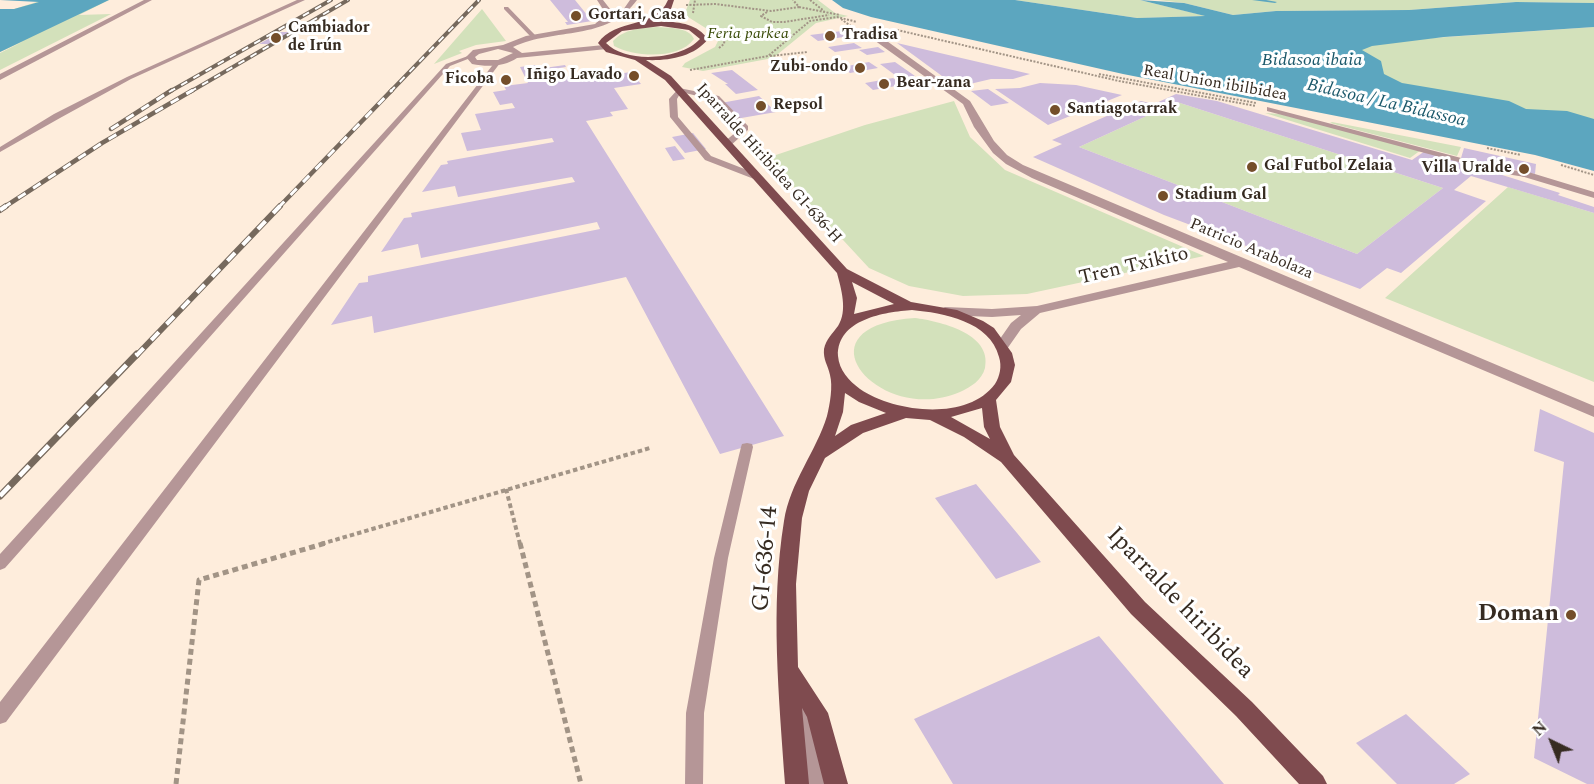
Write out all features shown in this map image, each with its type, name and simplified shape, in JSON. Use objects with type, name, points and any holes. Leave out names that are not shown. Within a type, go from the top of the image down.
[{"type":"main road","points":[[604,47],[604,39],[609,35],[637,26],[667,10],[670,0]]},
{"type":"main road","name":"Iparralde Hiribidea GI-636-H","points":[[604,47],[615,54],[636,57],[681,54],[698,47],[704,39],[699,32],[672,18],[667,10]]},
{"type":"main road","points":[[637,26],[662,24],[684,26]]},
{"type":"main road","name":"Iparralde Hiribidea GI-636-H","points":[[668,78],[670,65],[681,54]]},
{"type":"main road","name":"Iparralde Hiribidea GI-636-H","points":[[636,57],[668,78],[843,272],[875,290],[912,306]]},
{"type":"main road","name":"Iparralde Hiribidea GI-636-H","points":[[843,272],[850,298],[846,325]]},
{"type":"main road","points":[[912,306],[945,310],[978,324],[992,334],[1002,346],[1007,360],[1007,374],[1000,387],[987,399],[962,410],[931,414],[907,413],[884,408],[864,399],[848,388],[837,376],[831,362],[831,349],[836,336],[846,325],[875,311],[912,306]]},
{"type":"main road","name":"GI-636-14","points":[[797,784],[788,668],[789,551],[798,496],[827,437],[835,415],[838,395],[837,376]]},
{"type":"main road","name":"Iparralde hiribidea","points":[[987,399],[992,427],[1007,458]]},
{"type":"main road","name":"GI-636-14","points":[[815,459],[827,447],[857,429],[907,413]]},
{"type":"main road","name":"Iparralde hiribidea","points":[[931,414],[970,433],[1007,458],[1138,608],[1244,709],[1316,784]]},
{"type":"main road","points":[[788,668],[817,713],[836,784]]},
{"type":"street","points":[[0,77],[149,0]]},
{"type":"street","points":[[600,1],[617,3],[633,0]]},
{"type":"street","points":[[506,48],[533,36],[591,27],[618,19],[627,13],[633,0]]},
{"type":"street","points":[[591,27],[606,19],[610,14],[600,1]]},
{"type":"street","name":"Patricio Arabolaza","points":[[870,33],[967,103],[969,111],[993,145],[1008,161],[1036,176],[1594,412]]},
{"type":"street","points":[[517,56],[517,50],[506,48],[483,49],[470,57],[471,60],[481,63],[497,63],[517,56],[604,47]]},
{"type":"street","points":[[1525,174],[1594,195]]},
{"type":"street","name":"Tren Txikito","points":[[945,310],[992,312],[1037,310],[1239,263]]},
{"type":"street","name":"Tren Txikito","points":[[1002,346],[1016,326],[1037,310]]},
{"type":"street","points":[[800,687],[816,784]]},
{"type":"lane","points":[[0,150],[129,78],[302,0]]},
{"type":"lane","points":[[506,8],[533,36]]},
{"type":"lane","points":[[0,564],[448,65],[470,57]]},
{"type":"lane","points":[[0,716],[497,63]]},
{"type":"lane","points":[[727,144],[745,128],[716,98],[679,90],[673,99],[674,117],[708,158],[757,177]]},
{"type":"lane","points":[[1270,109],[1503,171],[1525,174]]},
{"type":"lane","points":[[694,784],[695,713],[721,558],[747,447]]},
{"type":"path","points":[[694,5],[695,0]]},
{"type":"path","points":[[724,4],[725,0]]},
{"type":"path","points":[[793,0],[799,7]]},
{"type":"path","points":[[810,0],[821,10],[843,21]]},
{"type":"path","points":[[686,5],[724,4],[735,9],[767,12],[799,7],[861,21],[837,17],[810,21],[768,56]]},
{"type":"path","points":[[767,12],[761,16],[772,22],[832,14]]},
{"type":"path","name":"Real Union ibilbidea","points":[[895,28],[1120,78],[1257,103]]},
{"type":"path","points":[[890,29],[1119,81],[1270,109]]},
{"type":"path","points":[[692,69],[768,56],[808,52]]},
{"type":"path","points":[[1524,156],[1483,149],[1528,160]]},
{"type":"path","points":[[1559,164],[1594,175]]},
{"type":"path","points":[[1551,166],[1594,179]]},
{"type":"path","points":[[176,784],[199,580],[650,448]]},
{"type":"path","points":[[506,489],[581,784]]},
{"type":"green space","points":[[109,0],[79,15],[111,14],[0,70],[0,53],[24,41],[0,52],[0,9],[14,9],[40,1]]},
{"type":"green space","name":"Feria parkea","points":[[690,0],[818,0],[835,13],[848,16],[816,23],[773,58],[703,71],[682,67],[685,63],[715,47],[720,37],[688,17],[685,13]]},
{"type":"green space","points":[[1015,0],[1140,0],[1206,16],[1137,18]]},
{"type":"green space","points":[[1158,0],[1594,0],[1594,3],[1516,2],[1409,10],[1276,11],[1233,15],[1184,3]]},
{"type":"green space","points":[[482,9],[506,41],[476,45],[434,64]]},
{"type":"green space","points":[[657,27],[683,30],[694,39],[687,46],[678,50],[656,54],[633,52],[614,46],[613,41],[617,37],[628,32]]},
{"type":"green space","points":[[1594,27],[1594,143],[1302,60],[1388,41]]},
{"type":"green space","points":[[954,101],[970,137],[1005,170],[1204,256],[1027,294],[963,296],[909,286],[869,268],[767,158],[865,125]]},
{"type":"green space","points":[[1177,102],[1443,188],[1357,254],[1079,147]]},
{"type":"green space","points":[[1265,113],[1280,114],[1421,150],[1410,158]]},
{"type":"green space","points":[[1330,123],[1461,147],[1457,156]]},
{"type":"green space","points":[[1508,187],[1594,213],[1594,382],[1385,298]]},
{"type":"green space","points":[[915,318],[937,322],[962,331],[981,346],[985,356],[985,368],[979,380],[960,392],[930,399],[902,396],[878,386],[861,371],[854,354],[859,338],[878,325]]},
{"type":"water","points":[[0,0],[109,0],[0,52],[0,9],[14,9],[39,2]]},
{"type":"water","name":"Bidasoa ibaia","points":[[832,0],[1015,0],[1137,18],[1205,16],[1140,0],[1184,3],[1233,15],[1276,11],[1409,10],[1516,2],[1594,3],[1594,27],[1444,37],[1372,46],[1362,50],[1381,61],[1384,74],[1402,83],[1509,101],[1526,109],[1567,111],[1594,119],[1594,171],[1535,155],[1123,74],[871,17],[843,8]]},
{"type":"building","points":[[550,0],[575,0],[592,21],[567,25],[565,22],[568,22]]},
{"type":"building","name":"Tradisa","points":[[842,31],[850,36],[818,41],[810,35]]},
{"type":"building","name":"Cambiador de Irún","points":[[281,32],[292,32],[270,44],[259,44]]},
{"type":"building","points":[[854,43],[862,48],[835,52],[828,47]]},
{"type":"building","name":"Santiagotarrak","points":[[897,43],[1030,74],[1013,79],[991,79],[957,87]]},
{"type":"building","points":[[878,47],[885,52],[867,55],[859,50]]},
{"type":"building","name":"Zubi-ondo","points":[[869,62],[878,68],[850,73],[842,67]]},
{"type":"building","points":[[895,62],[915,76],[899,78],[880,64]]},
{"type":"building","points":[[535,65],[537,69],[565,65],[566,67],[538,71],[543,80],[601,72],[604,76],[631,72],[641,84],[614,88],[628,109],[610,112],[613,116],[586,121],[784,436],[720,454],[626,277],[374,333],[372,316],[331,325],[359,283],[368,282],[368,276],[600,229],[597,222],[421,258],[418,244],[381,252],[404,218],[412,217],[411,213],[575,182],[572,177],[458,197],[455,186],[422,192],[441,165],[448,164],[447,161],[554,142],[552,138],[467,151],[461,133],[481,130],[475,114],[515,108],[512,103],[500,105],[493,92],[506,90],[504,86],[528,83],[520,67]]},
{"type":"building","points":[[732,70],[758,90],[736,94],[725,84],[728,84],[711,73]]},
{"type":"building","name":"Bear-zana","points":[[893,78],[902,85],[873,90],[865,83]]},
{"type":"building","name":"Santiagotarrak","points":[[1040,83],[1076,85],[1122,95],[1048,125],[995,89],[1020,88]]},
{"type":"building","points":[[988,89],[1009,103],[991,106],[971,91]]},
{"type":"building","name":"Stadium Gal","points":[[1176,94],[1217,101],[1412,160],[1425,151],[1560,193],[1558,195],[1594,207],[1594,213],[1471,176],[1454,190],[1486,201],[1401,273],[1387,268],[1360,289],[1164,215],[1033,157],[1062,144],[1052,140],[1141,101],[1154,104]],"holes":[[[1177,102],[1443,188],[1357,254],[1079,147]]]},
{"type":"building","points":[[759,96],[776,112],[724,121],[710,105]]},
{"type":"building","points":[[693,133],[706,149],[685,153],[672,137]]},
{"type":"building","points":[[675,146],[685,159],[673,161],[665,148]]},
{"type":"building","points":[[1464,148],[1536,164],[1535,174],[1461,158]]},
{"type":"building","name":"Doman","points":[[1540,409],[1594,433],[1594,784],[1587,784],[1534,758],[1564,462],[1534,451]]},
{"type":"building","points":[[976,484],[1041,562],[996,579],[935,498]]},
{"type":"building","points":[[1099,636],[1224,784],[953,784],[914,719]]},
{"type":"building","points":[[1406,714],[1470,774],[1454,784],[1397,784],[1356,743]]},
{"type":"waterway","points":[[1254,0],[1275,2]]},
{"type":"railway","points":[[169,92],[331,0]]},
{"type":"railway","points":[[190,92],[348,0]]},
{"type":"railway","points":[[390,92],[479,0]]},
{"type":"railway","points":[[111,129],[172,90]]},
{"type":"railway","points":[[3,208],[102,143],[193,90]]},
{"type":"railway","points":[[278,208],[392,90]]},
{"type":"railway","points":[[136,356],[280,206]]},
{"type":"railway","points":[[0,496],[137,354]]},
{"type":"place","name":"Gortari, Casa","points":[[576,16]]},
{"type":"place","name":"Tradisa","points":[[830,36]]},
{"type":"place","name":"Cambiador de Irún","points":[[276,38]]},
{"type":"place","name":"Zubi-ondo","points":[[860,68]]},
{"type":"place","name":"Iñigo Lavado","points":[[634,76]]},
{"type":"place","name":"Ficoba","points":[[506,80]]},
{"type":"place","name":"Bear-zana","points":[[884,84]]},
{"type":"place","name":"Repsol","points":[[761,106]]},
{"type":"place","name":"Santiagotarrak","points":[[1055,110]]},
{"type":"place","name":"Gal Futbol Zelaia","points":[[1252,167]]},
{"type":"place","name":"Villa Uralde","points":[[1524,169]]},
{"type":"place","name":"Stadium Gal","points":[[1163,196]]},
{"type":"place","name":"Doman","points":[[1571,615]]},
{"type":"water label","name":"Bidasoa / La Bidassoa","points":[[1386,104]]}]
